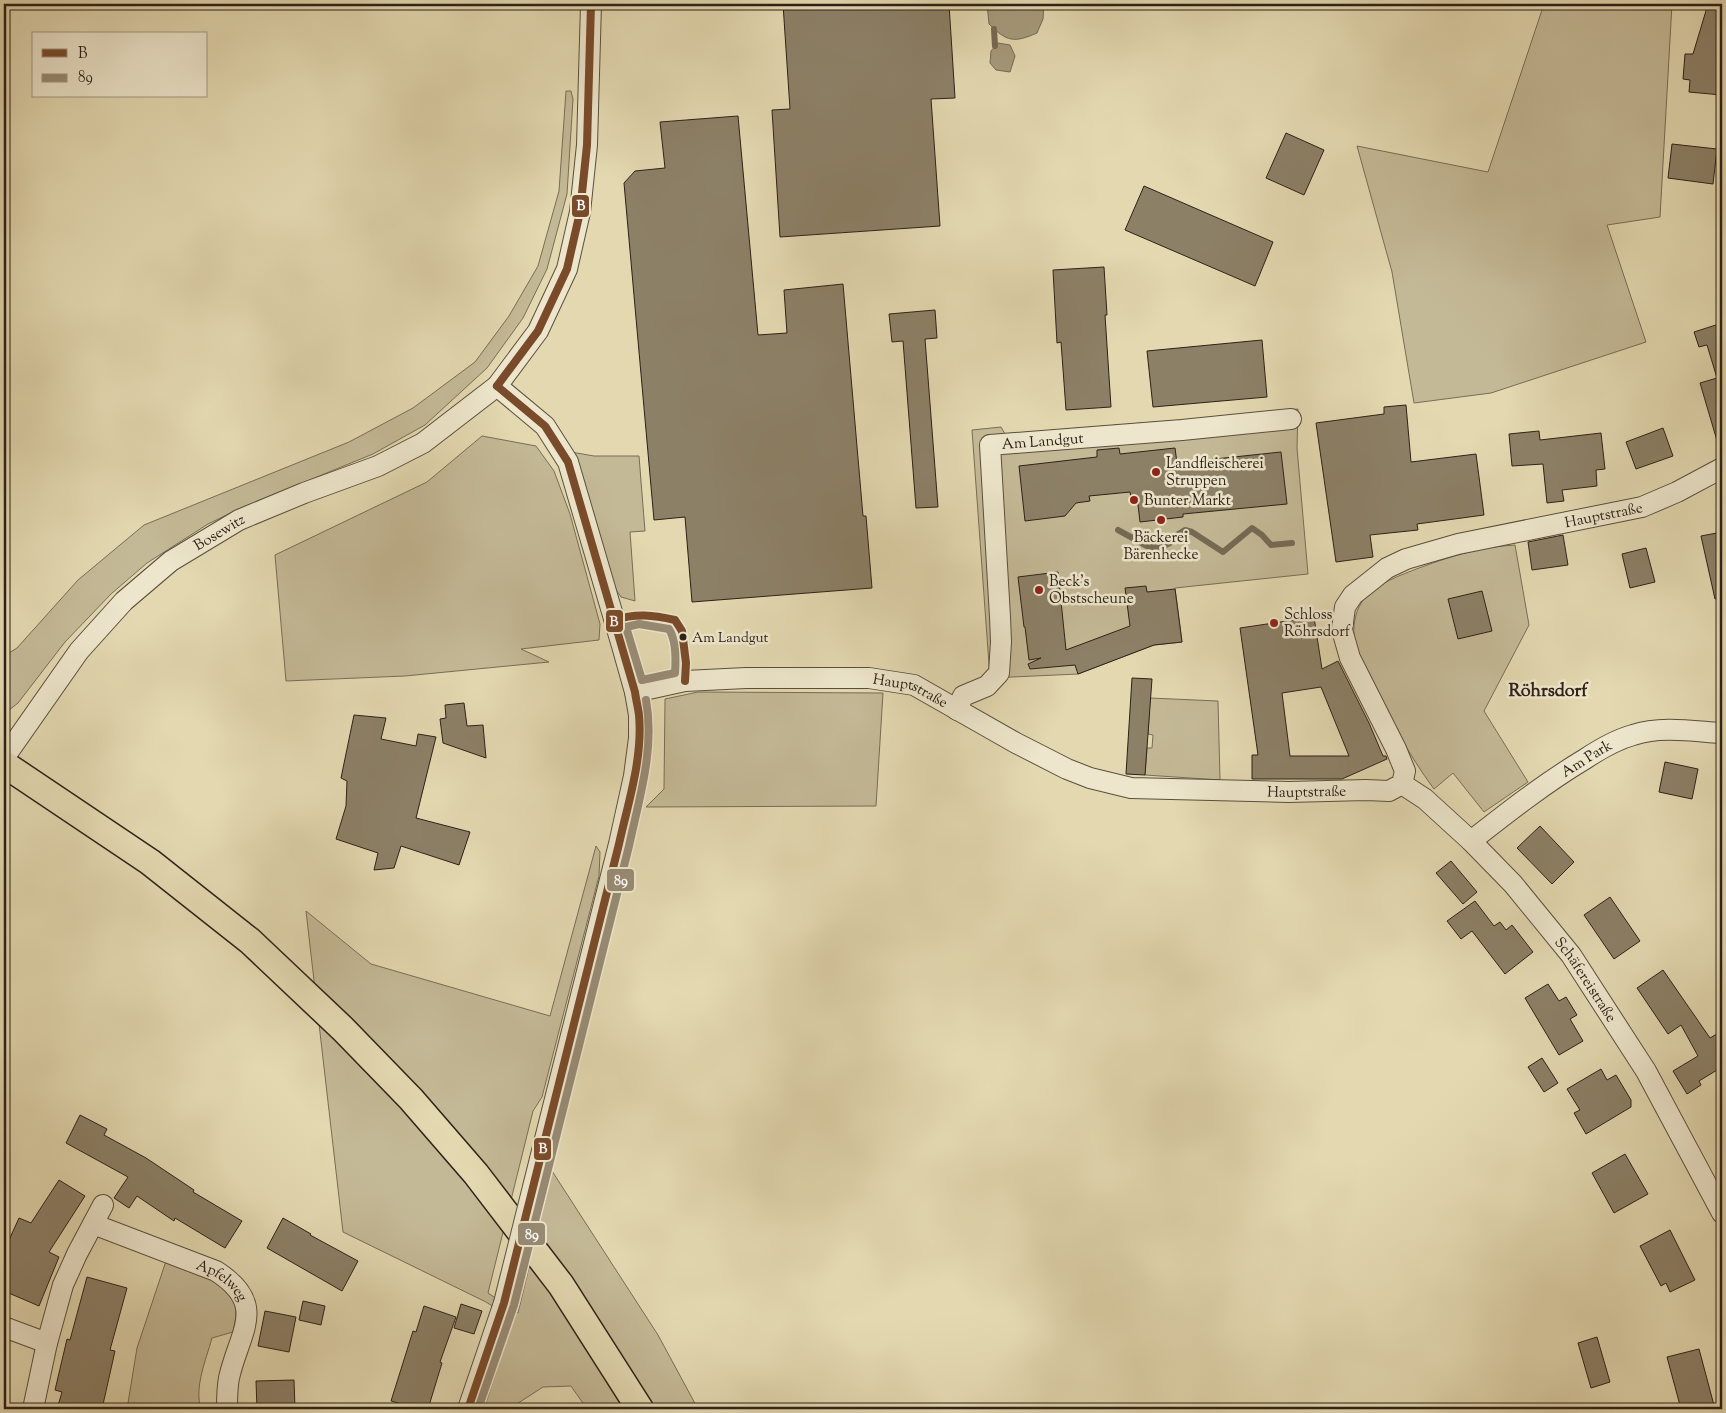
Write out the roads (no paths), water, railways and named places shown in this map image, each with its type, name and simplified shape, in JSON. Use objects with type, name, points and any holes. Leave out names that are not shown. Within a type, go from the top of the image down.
[{"type":"main road","points":[[4,764],[150,862],[250,941],[343,1029],[411,1100],[476,1174],[561,1285],[640,1409]]},
{"type":"street","name":"Bosewitz","points":[[4,758],[78,651],[124,601],[171,561],[239,520],[304,493],[378,466],[423,443],[497,386],[538,331],[567,269],[580,212],[587,145],[591,4]]},
{"type":"street","points":[[468,1409],[504,1303],[620,844],[634,776],[639,738],[635,692],[568,462],[545,426],[497,386]]},
{"type":"street","name":"Am Landgut","points":[[957,710],[963,696],[987,686],[999,673],[1000,616],[990,446],[1291,420]]},
{"type":"street","name":"Hauptstraße","points":[[635,692],[697,680],[869,678],[914,685],[1016,744],[1068,769],[1090,778],[1131,788],[1289,792],[1389,791],[1402,784],[1405,771],[1396,749],[1350,658],[1342,630],[1345,607],[1353,595],[1387,568],[1406,559],[1458,544],[1642,507],[1677,492],[1722,468]]},
{"type":"street","name":"Am Park","points":[[1471,841],[1526,798],[1565,771],[1610,744],[1634,734],[1668,729],[1722,732]]},
{"type":"street","name":"Schäfereistraße","points":[[1402,784],[1436,808],[1471,841],[1513,884],[1571,955],[1646,1071],[1722,1212]]},
{"type":"street","points":[[33,1409],[63,1285],[77,1254],[104,1205]]},
{"type":"street","name":"Apfelweg","points":[[93,1224],[216,1271],[231,1281],[244,1301],[247,1321],[229,1378],[227,1409]]},
{"type":"street","points":[[4,1327],[48,1343]]},
{"type":"waterway","points":[[994,29],[995,46]]},
{"type":"waterway","points":[[1118,530],[1147,546],[1159,548],[1170,543],[1175,536],[1185,530],[1192,532],[1223,552],[1252,528],[1271,545],[1292,543]]},
{"type":"place","name":"Landfleischerei Struppen","points":[[1156,472]]},
{"type":"place","name":"Bunter Markt","points":[[1134,500]]},
{"type":"place","name":"Bäckerei Bärenhecke","points":[[1161,520]]},
{"type":"place","name":"Beck's Obstscheune","points":[[1039,590]]},
{"type":"place","name":"Schloss Röhrsdorf","points":[[1274,623]]},
{"type":"place","name":"Am Landgut","points":[[683,637]]},
{"type":"district","name":"Röhrsdorf","points":[[1548,690]]}]
